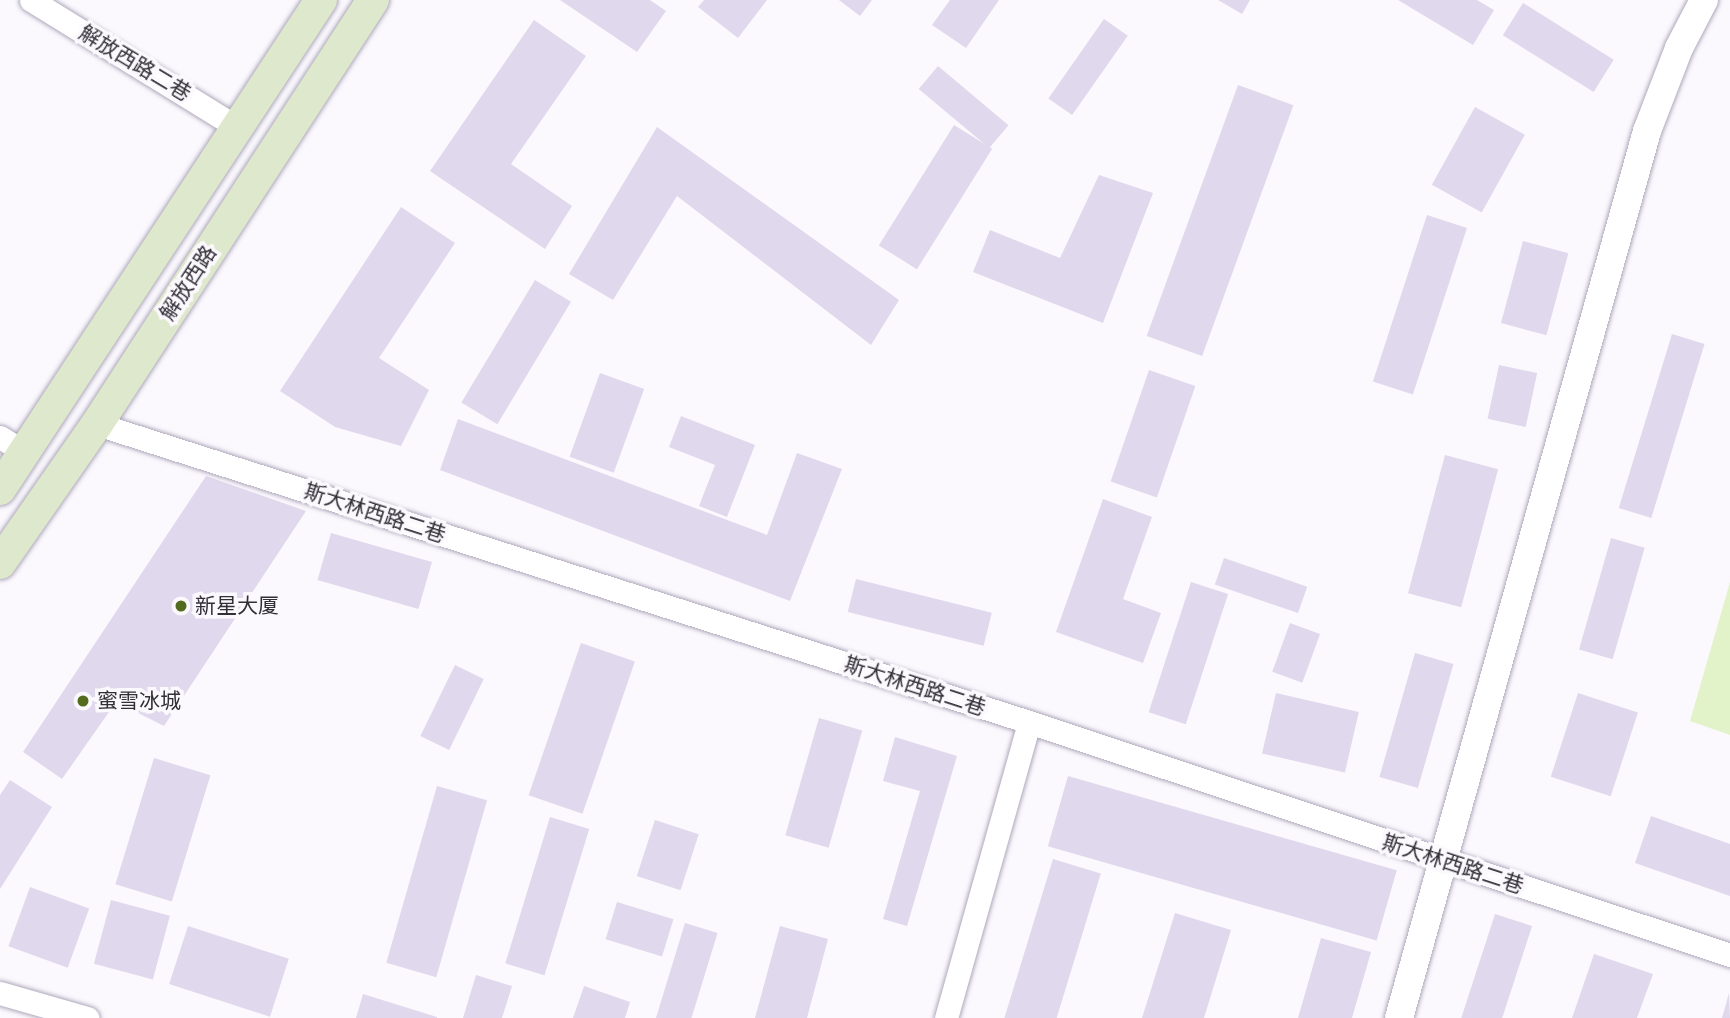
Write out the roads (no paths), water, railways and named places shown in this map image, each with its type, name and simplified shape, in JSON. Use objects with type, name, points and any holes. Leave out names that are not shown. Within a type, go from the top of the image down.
[{"type":"main road","name":"解放西路","points":[[0,489],[13,445],[238,128],[321,0]]},
{"type":"main road","name":"解放西路","points":[[0,563],[97,424],[373,0]]},
{"type":"street","name":"解放西路二巷","points":[[31,0],[238,128]]},
{"type":"street","points":[[1398,1018],[1647,131],[1679,48],[1704,0]]},
{"type":"street","name":"斯大林西路二巷","points":[[97,424],[1029,722],[1730,955]]},
{"type":"street","points":[[946,1018],[1029,722]]},
{"type":"street","points":[[0,993],[87,1018]]},
{"type":"place","name":"新星大厦","points":[[181,606]]},
{"type":"place","name":"蜜雪冰城","points":[[83,701]]}]
